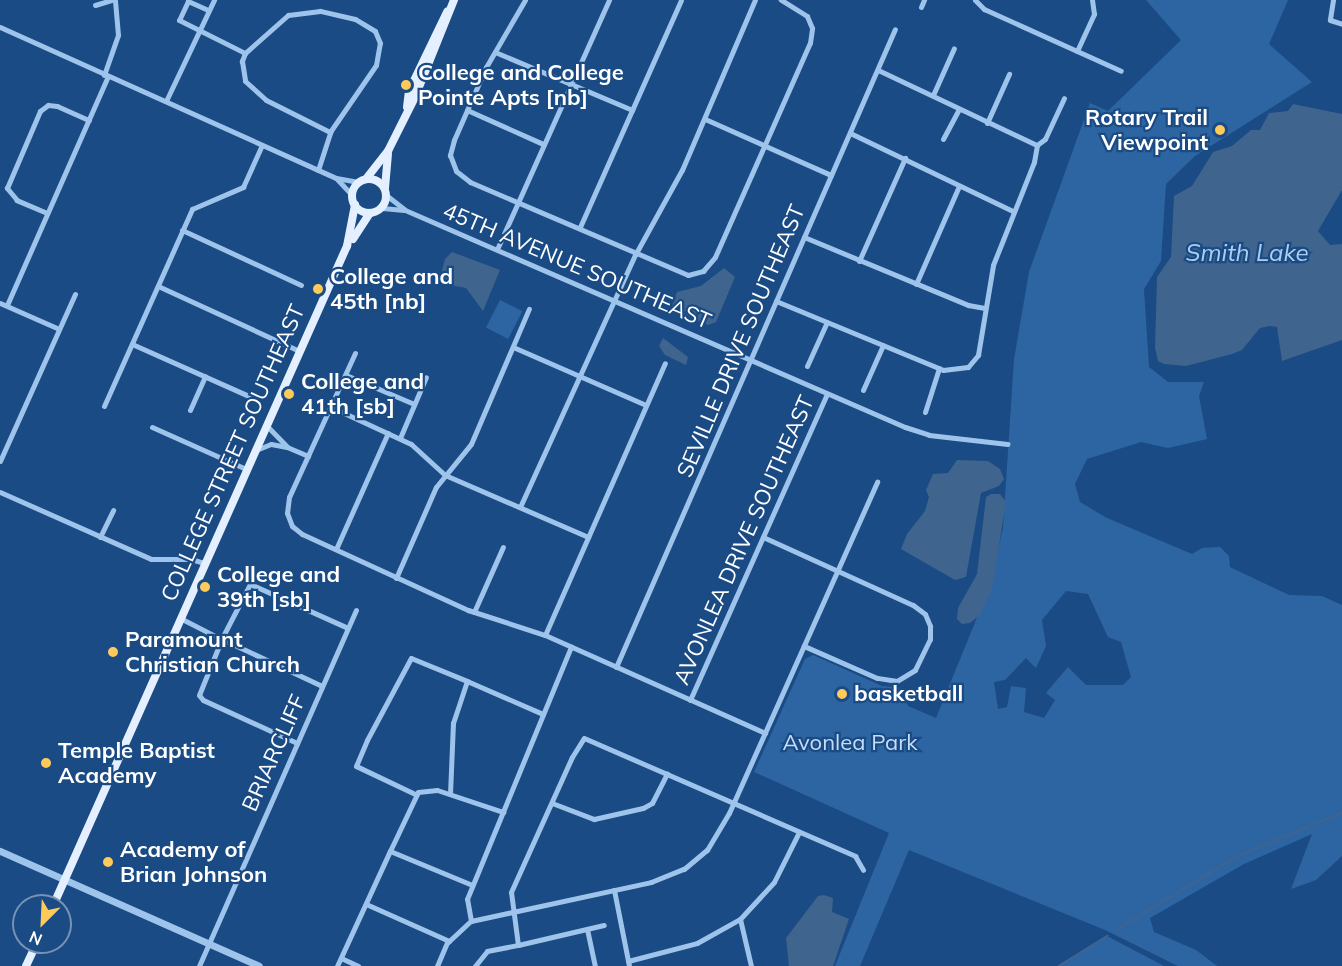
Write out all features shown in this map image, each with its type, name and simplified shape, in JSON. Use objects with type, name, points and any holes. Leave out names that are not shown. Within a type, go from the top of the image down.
[{"type":"main road","points":[[388,151],[386,192],[382,208],[370,213],[355,205],[352,195],[388,151],[447,25],[449,10],[454,0]]},
{"type":"main road","points":[[363,181],[376,180],[386,192]]},
{"type":"main road","name":"COLLEGE STREET SOUTHEAST","points":[[347,246],[355,205]]},
{"type":"main road","name":"COLLEGE STREET SOUTHEAST","points":[[59,894],[347,246],[370,213]]},
{"type":"street","points":[[7,305],[89,120],[106,75],[118,34],[113,0],[95,5]]},
{"type":"street","points":[[166,101],[214,0]]},
{"type":"street","points":[[525,0],[495,52],[467,110],[451,148],[453,167],[464,179],[580,227],[635,255],[692,275],[707,269],[715,257],[810,43],[812,28],[807,16],[781,0]]},
{"type":"street","points":[[498,247],[609,0]]},
{"type":"street","points":[[580,227],[681,0]]},
{"type":"street","points":[[520,507],[635,255],[663,209],[705,119],[755,0]]},
{"type":"street","points":[[921,7],[924,0]]},
{"type":"street","points":[[975,0],[984,9],[1121,71]]},
{"type":"street","points":[[1077,51],[1094,14],[1092,0]]},
{"type":"street","points":[[1333,0],[1330,20],[1342,24]]},
{"type":"street","points":[[208,10],[191,2],[186,3],[179,20],[198,32],[245,52]]},
{"type":"street","points":[[318,170],[330,132],[376,64],[380,43],[375,31],[355,19],[320,10],[302,12],[277,23],[245,52],[243,73],[249,88],[330,132]]},
{"type":"street","points":[[0,27],[336,178],[363,181]]},
{"type":"street","name":"SEVILLE DRIVE SOUTHEAST","points":[[616,667],[896,29]]},
{"type":"street","points":[[933,95],[954,48]]},
{"type":"street","points":[[495,52],[632,110]]},
{"type":"street","points":[[878,70],[1037,145]]},
{"type":"street","points":[[987,123],[1009,74]]},
{"type":"street","points":[[776,301],[939,368],[949,371],[968,368],[978,355],[993,265],[1037,145],[1045,139],[1064,98]]},
{"type":"street","points":[[47,213],[17,200],[7,188],[39,111],[48,105],[57,106],[89,120]]},
{"type":"street","points":[[943,139],[959,109]]},
{"type":"street","points":[[467,110],[543,144]]},
{"type":"street","points":[[705,119],[831,175]]},
{"type":"street","points":[[850,133],[1013,211]]},
{"type":"street","points":[[104,406],[182,231],[197,205],[243,187],[262,145]]},
{"type":"street","points":[[859,261],[905,158]]},
{"type":"street","points":[[336,178],[352,195]]},
{"type":"street","points":[[916,284],[960,186]]},
{"type":"street","name":"45TH AVENUE SOUTHEAST","points":[[386,192],[405,210]]},
{"type":"street","name":"45TH AVENUE SOUTHEAST","points":[[382,208],[405,210],[498,247],[827,394],[929,435],[1007,444]]},
{"type":"street","points":[[182,231],[301,285]]},
{"type":"street","points":[[804,237],[968,305],[985,308]]},
{"type":"street","points":[[158,286],[299,351]]},
{"type":"street","points":[[0,461],[75,294]]},
{"type":"street","points":[[0,303],[59,329]]},
{"type":"street","points":[[396,578],[445,475],[471,444],[530,309]]},
{"type":"street","points":[[807,366],[827,322]]},
{"type":"street","points":[[132,344],[251,397]]},
{"type":"street","points":[[863,390],[883,345]]},
{"type":"street","points":[[513,347],[646,405]]},
{"type":"street","points":[[355,353],[289,497],[286,513],[292,526],[396,578],[471,611],[545,635],[765,733]]},
{"type":"street","points":[[545,635],[665,363]]},
{"type":"street","points":[[925,412],[939,368]]},
{"type":"street","points":[[346,375],[414,404]]},
{"type":"street","points":[[190,410],[205,376]]},
{"type":"street","points":[[400,438],[426,376]]},
{"type":"street","name":"AVONLEA DRIVE SOUTHEAST","points":[[690,700],[827,394]]},
{"type":"street","points":[[331,407],[411,444],[445,475],[588,537]]},
{"type":"street","points":[[266,424],[287,447]]},
{"type":"street","points":[[152,427],[246,469]]},
{"type":"street","points":[[336,549],[388,433]]},
{"type":"street","points":[[255,450],[271,444],[287,447],[308,456]]},
{"type":"street","points":[[437,966],[449,941],[471,921],[664,878],[690,865],[716,839],[877,482]]},
{"type":"street","points":[[0,492],[151,559],[188,558],[204,563]]},
{"type":"street","points":[[100,537],[113,510]]},
{"type":"street","points":[[764,537],[921,610],[930,626],[928,643],[911,675],[892,682],[804,646]]},
{"type":"street","points":[[471,611],[503,547]]},
{"type":"street","points":[[297,743],[199,696],[223,640],[250,584],[348,628]]},
{"type":"street","name":"BRIARCLIFF","points":[[199,966],[356,610]]},
{"type":"street","points":[[180,618],[322,686]]},
{"type":"street","points":[[471,921],[467,899],[472,885],[571,647]]},
{"type":"street","points":[[415,794],[356,766],[367,740],[411,658],[543,714]]},
{"type":"street","points":[[450,794],[453,723],[467,681]]},
{"type":"street","points":[[518,945],[511,892],[584,738],[855,856],[863,870]]},
{"type":"street","points":[[552,802],[594,819],[643,808],[652,803],[667,774]]},
{"type":"street","points":[[337,966],[415,794],[425,790],[450,794],[502,812]]},
{"type":"street","points":[[614,890],[629,963],[697,943],[740,919],[774,882],[799,832]]},
{"type":"street","points":[[0,851],[259,966]]},
{"type":"street","points":[[390,851],[472,885]]},
{"type":"street","points":[[366,904],[449,941]]},
{"type":"street","points":[[740,919],[751,966]]},
{"type":"street","points":[[475,966],[488,951],[604,925]]},
{"type":"street","points":[[587,929],[595,966]]},
{"type":"street","points":[[341,958],[358,966]]},
{"type":"green space","name":"Avonlea Park","points":[[1146,0],[1288,0],[1269,44],[1312,82],[1195,156],[1166,184],[1161,261],[1144,289],[1149,367],[1168,382],[1204,382],[1199,396],[1207,439],[1168,448],[1141,442],[1087,459],[1075,484],[1080,502],[1107,518],[1192,554],[1202,548],[1220,547],[1229,556],[1230,567],[1289,595],[1322,596],[1342,605],[1342,856],[1316,880],[1291,889],[1312,834],[1244,864],[1150,918],[1154,932],[1196,950],[1217,966],[1178,966],[1105,930],[909,850],[860,966],[835,966],[889,833],[754,772],[805,659],[813,655],[882,686],[902,688],[908,706],[936,718],[989,588],[1003,528],[1014,359],[1029,272],[1090,103],[1108,111],[1181,40]],"holes":[[[1066,591],[1088,594],[1108,637],[1121,642],[1131,677],[1123,685],[1086,685],[1068,667],[1046,693],[1055,700],[1044,718],[1024,712],[1026,688],[1011,686],[1007,707],[998,709],[994,682],[1005,680],[1026,658],[1036,668],[1046,646],[1042,620]]]},
{"type":"green space","points":[[500,300],[522,311],[508,339],[486,328]]},
{"type":"green space","points":[[1107,936],[1164,966],[1059,966]]},
{"type":"water","name":"Smith Lake","points":[[1293,104],[1342,114],[1342,190],[1318,231],[1330,245],[1342,244],[1342,340],[1282,361],[1277,327],[1270,326],[1260,328],[1242,350],[1232,354],[1186,366],[1164,364],[1158,361],[1155,348],[1157,277],[1171,257],[1174,196],[1192,186],[1213,152],[1232,146],[1251,130],[1260,130],[1269,113],[1288,111]]},
{"type":"water","points":[[452,252],[500,270],[483,311],[466,288],[439,283],[445,259]]},
{"type":"water","points":[[724,268],[735,277],[716,322],[708,325],[671,308],[677,292],[701,286]]},
{"type":"water","points":[[663,338],[688,357],[686,365],[665,355],[659,346]]},
{"type":"water","points":[[957,460],[988,461],[1000,469],[1004,479],[999,486],[981,493],[966,577],[955,580],[901,549],[907,534],[925,511],[929,497],[926,490],[933,474],[948,473]]},
{"type":"water","points":[[991,494],[1000,494],[1006,502],[992,589],[980,615],[970,623],[962,624],[957,619],[958,608],[977,574],[986,497]]},
{"type":"water","points":[[818,896],[833,898],[832,912],[849,919],[833,966],[789,966],[786,938]]},
{"type":"waterway","points":[[1116,930],[1240,855],[1342,813]]},
{"type":"waterway","points":[[1059,966],[1107,936]]},
{"type":"place","name":"College and College Pointe Apts [nb]","points":[[406,85]]},
{"type":"place","name":"Rotary Trail Viewpoint","points":[[1220,130]]},
{"type":"place","name":"College and 45th [nb]","points":[[318,289]]},
{"type":"place","name":"College and 41th [sb]","points":[[289,394]]},
{"type":"place","name":"College and 39th [sb]","points":[[205,587]]},
{"type":"place","name":"Paramount Christian Church","points":[[113,652]]},
{"type":"place","name":"basketball","points":[[842,694]]},
{"type":"place","name":"Temple Baptist Academy","points":[[46,763]]},
{"type":"place","name":"Academy of Brian Johnson","points":[[108,862]]}]
